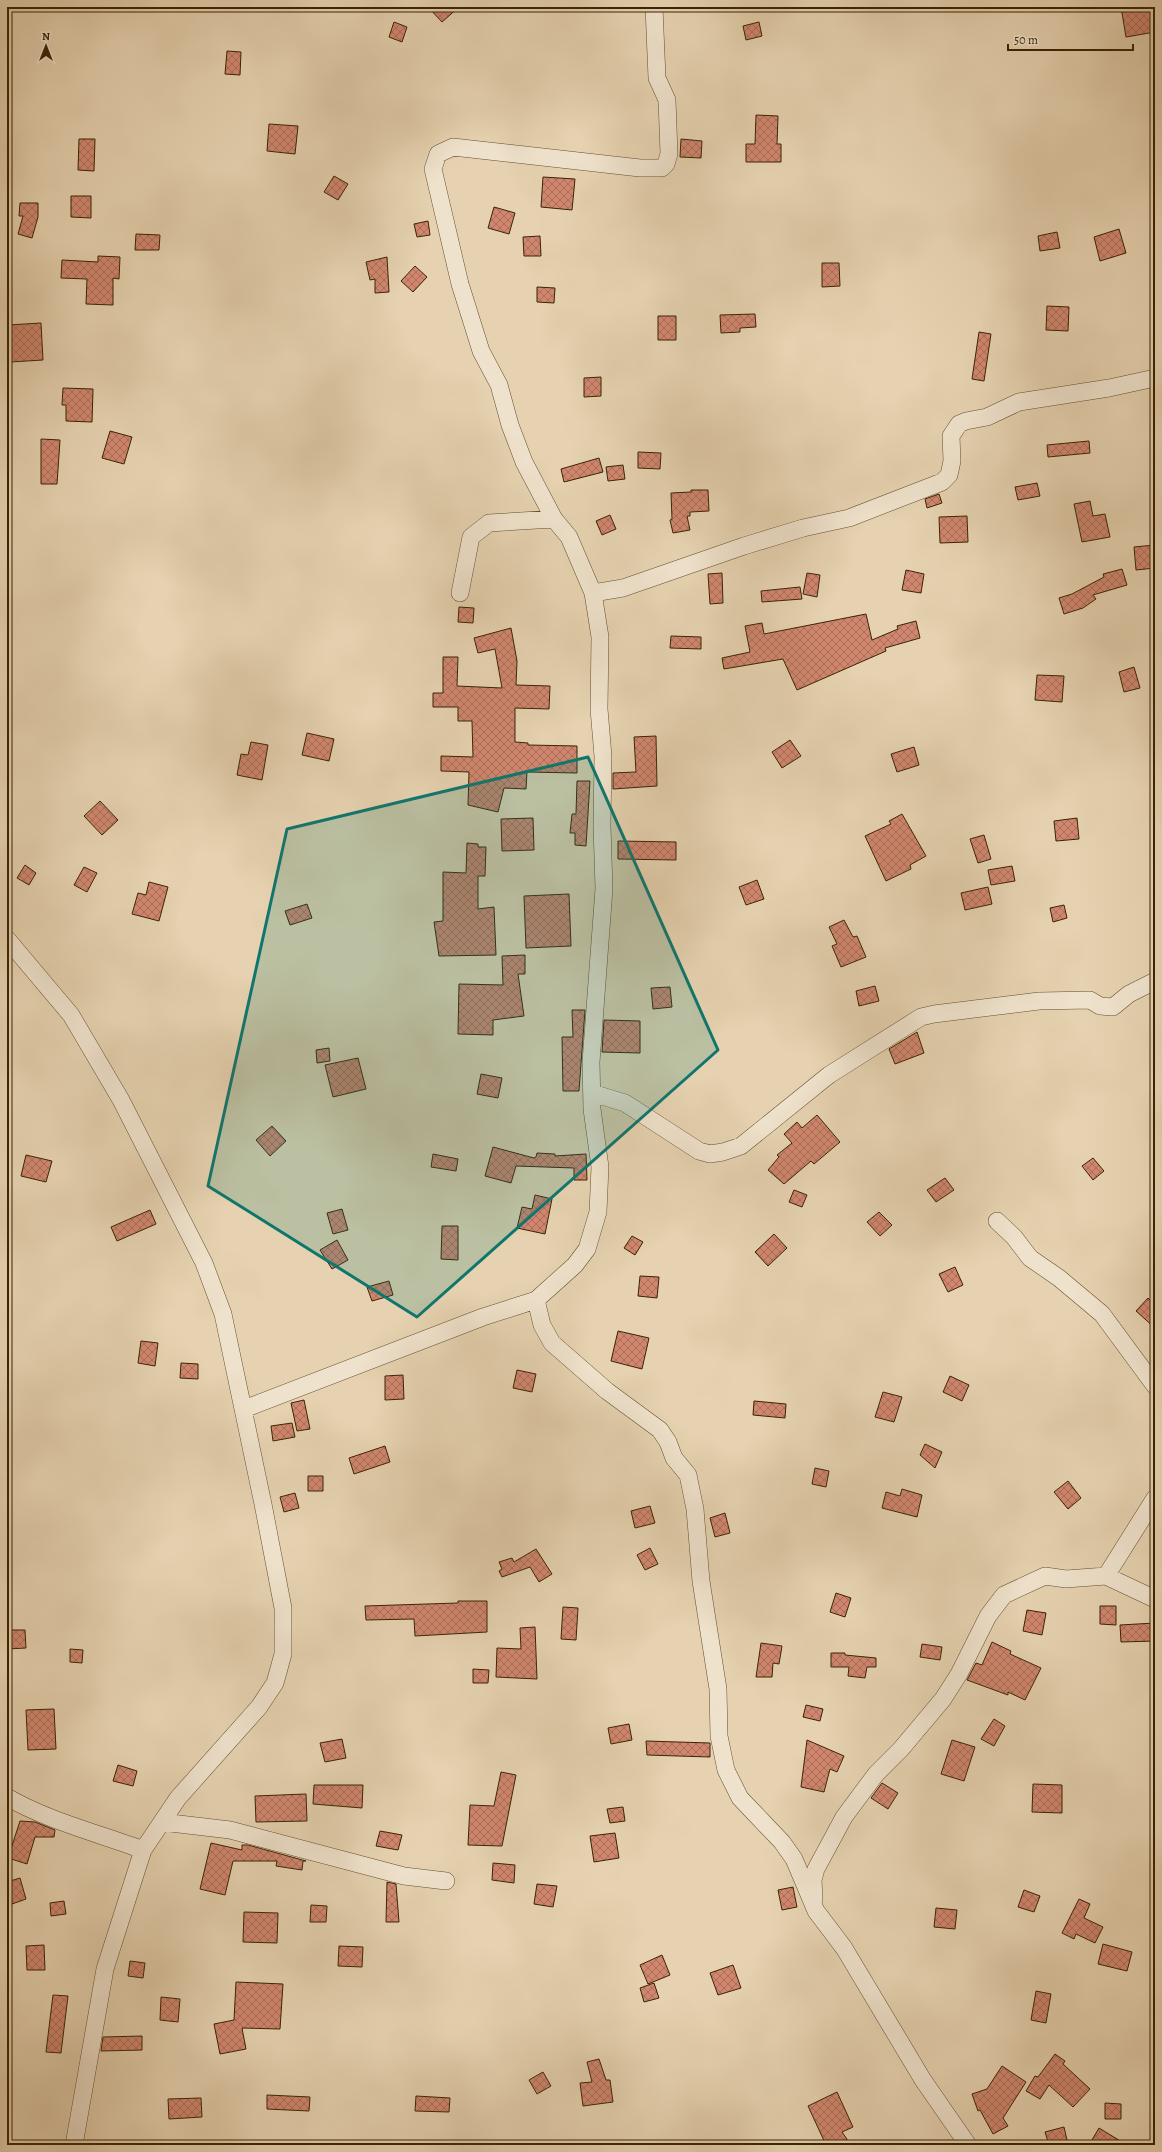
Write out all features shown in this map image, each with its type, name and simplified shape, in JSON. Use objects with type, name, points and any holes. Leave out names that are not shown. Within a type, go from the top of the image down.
[{"type":"street","points":[[244,1409],[483,1318],[536,1300],[575,1265],[587,1249],[598,1212],[600,1167],[592,1109],[591,1062],[604,889],[602,826],[604,756],[599,709],[600,637],[594,593],[569,537],[554,519],[524,462],[510,425],[499,384],[481,351],[460,284],[434,169],[434,161],[438,154],[454,148],[640,168],[662,168],[666,164],[669,154],[666,100],[657,78],[654,7]]},
{"type":"street","points":[[594,593],[623,588],[744,546],[803,528],[848,518],[942,482],[949,475],[952,461],[951,436],[959,424],[966,421],[987,417],[1019,402],[1109,388],[1155,378]]},
{"type":"street","points":[[460,593],[471,536],[489,523],[554,519]]},
{"type":"street","points":[[7,939],[71,1015],[121,1100],[170,1193],[204,1263],[223,1314],[244,1409],[283,1608],[283,1654],[275,1683],[259,1707],[178,1798],[143,1850],[105,1969],[74,2145]]},
{"type":"street","points":[[592,1093],[625,1103],[699,1151],[710,1154],[723,1152],[741,1146],[829,1075],[921,1017],[934,1014],[1039,1001],[1090,1000],[1100,1006],[1113,1007],[1129,994],[1155,980]]},
{"type":"street","points":[[997,1221],[1014,1237],[1030,1258],[1058,1278],[1102,1314],[1155,1386]]},
{"type":"street","points":[[536,1300],[542,1326],[552,1343],[607,1391],[660,1430],[668,1442],[674,1458],[688,1475],[695,1509],[701,1581],[718,1689],[719,1736],[726,1770],[740,1798],[782,1842],[794,1859],[816,1911],[844,1948],[923,2080],[968,2145]]},
{"type":"street","points":[[1106,1576],[1155,1498]]},
{"type":"street","points":[[816,1911],[812,1893],[814,1875],[826,1848],[844,1817],[876,1774],[901,1749],[943,1699],[959,1674],[988,1616],[1004,1595],[1045,1576],[1066,1579],[1106,1576],[1155,1599]]},
{"type":"street","points":[[7,1796],[18,1803],[143,1850]]},
{"type":"street","points":[[162,1822],[230,1830],[404,1876],[446,1881]]},
{"type":"highlighted area","points":[[588,757],[718,1050],[417,1317],[208,1186],[287,829]]},
{"type":"building","points":[[428,7],[459,7],[442,22]]},
{"type":"building","points":[[1121,7],[1151,7],[1155,32],[1126,37]]},
{"type":"building","points":[[394,22],[407,27],[402,42],[389,37]]},
{"type":"building","points":[[759,22],[762,36],[746,40],[743,26]]},
{"type":"building","points":[[227,51],[241,52],[240,75],[225,74]]},
{"type":"building","points":[[756,115],[778,116],[777,144],[781,144],[781,162],[746,162],[746,144],[755,144]]},
{"type":"building","points":[[269,124],[298,126],[295,154],[267,151]]},
{"type":"building","points":[[79,139],[95,139],[94,171],[78,170]]},
{"type":"building","points":[[681,139],[702,141],[701,158],[680,157]]},
{"type":"building","points":[[334,176],[348,184],[338,200],[324,192]]},
{"type":"building","points":[[543,177],[575,179],[572,210],[541,207]]},
{"type":"building","points":[[71,196],[91,196],[91,218],[71,217]]},
{"type":"building","points":[[20,203],[38,203],[38,217],[32,238],[18,234],[23,216],[19,216]]},
{"type":"building","points":[[494,207],[515,213],[509,234],[488,228]]},
{"type":"building","points":[[428,221],[430,235],[417,237],[414,224]]},
{"type":"building","points":[[1119,229],[1126,253],[1100,261],[1094,237]]},
{"type":"building","points":[[1057,232],[1060,248],[1040,251],[1038,236]]},
{"type":"building","points":[[136,234],[160,235],[159,250],[135,250]]},
{"type":"building","points":[[540,236],[541,256],[524,256],[523,237]]},
{"type":"building","points":[[98,256],[120,257],[119,279],[113,278],[113,305],[86,304],[87,279],[61,278],[62,260],[98,262]]},
{"type":"building","points":[[387,257],[389,292],[375,293],[375,279],[370,280],[366,262]]},
{"type":"building","points":[[822,263],[839,263],[840,286],[822,287]]},
{"type":"building","points":[[415,266],[427,277],[413,292],[401,281]]},
{"type":"building","points":[[537,287],[555,288],[554,303],[537,302]]},
{"type":"building","points":[[1047,306],[1069,307],[1068,331],[1046,330]]},
{"type":"building","points":[[755,314],[756,327],[740,328],[740,332],[721,333],[720,315]]},
{"type":"building","points":[[658,316],[676,316],[676,340],[658,340]]},
{"type":"building","points":[[41,323],[43,360],[10,362],[8,325]]},
{"type":"building","points":[[979,332],[991,334],[984,381],[972,379]]},
{"type":"building","points":[[601,377],[601,396],[584,397],[584,378]]},
{"type":"building","points":[[63,388],[93,389],[92,422],[66,421],[66,405],[62,405]]},
{"type":"building","points":[[110,431],[132,437],[124,464],[102,458]]},
{"type":"building","points":[[41,439],[60,440],[57,484],[41,484]]},
{"type":"building","points":[[1089,441],[1090,453],[1048,457],[1047,445]]},
{"type":"building","points":[[638,452],[661,453],[660,469],[638,468]]},
{"type":"building","points":[[599,458],[603,472],[564,482],[561,469]]},
{"type":"building","points":[[623,465],[625,479],[608,481],[606,467]]},
{"type":"building","points":[[1037,483],[1040,496],[1018,500],[1015,487]]},
{"type":"building","points":[[691,490],[708,490],[709,511],[690,512],[690,516],[687,516],[690,530],[673,533],[670,520],[672,519],[671,493],[691,492]]},
{"type":"building","points":[[939,494],[942,503],[927,508],[925,499]]},
{"type":"building","points":[[1090,501],[1093,516],[1105,514],[1110,537],[1082,542],[1074,504]]},
{"type":"building","points":[[610,515],[616,529],[602,535],[596,521]]},
{"type":"building","points":[[967,516],[968,542],[940,543],[939,517]]},
{"type":"building","points":[[1155,545],[1155,568],[1136,570],[1134,547]]},
{"type":"building","points":[[1122,569],[1127,585],[1093,595],[1096,599],[1083,608],[1064,614],[1059,598],[1072,594],[1104,577],[1103,574]]},
{"type":"building","points":[[906,570],[924,574],[921,593],[902,590]]},
{"type":"building","points":[[722,573],[723,603],[710,604],[708,574]]},
{"type":"building","points":[[807,573],[820,575],[817,597],[803,594]]},
{"type":"building","points":[[800,587],[802,599],[762,602],[761,591]]},
{"type":"building","points":[[459,607],[474,608],[473,623],[458,622]]},
{"type":"building","points":[[866,614],[872,640],[898,629],[897,626],[916,621],[920,638],[885,648],[886,651],[797,690],[783,659],[724,669],[722,658],[750,652],[745,626],[762,623],[764,634]]},
{"type":"building","points":[[511,628],[517,661],[516,685],[550,686],[549,709],[515,708],[515,742],[528,743],[528,745],[577,746],[577,773],[527,772],[526,789],[504,788],[498,812],[468,805],[469,772],[441,771],[441,756],[473,757],[472,721],[458,721],[458,707],[433,707],[433,693],[443,693],[443,657],[458,657],[457,686],[502,688],[495,649],[478,653],[474,638]]},
{"type":"building","points":[[671,636],[701,637],[701,649],[670,648]]},
{"type":"building","points":[[1134,667],[1140,688],[1124,692],[1119,672]]},
{"type":"building","points":[[1037,675],[1064,676],[1062,702],[1035,700]]},
{"type":"building","points":[[307,733],[334,739],[329,761],[302,755]]},
{"type":"building","points":[[656,736],[657,786],[613,789],[613,773],[636,772],[634,737]]},
{"type":"building","points":[[790,740],[801,756],[782,768],[772,752]]},
{"type":"building","points":[[251,742],[268,745],[262,780],[237,775],[241,754],[248,755]]},
{"type":"building","points":[[914,747],[919,765],[897,772],[891,754]]},
{"type":"building","points":[[577,781],[590,781],[586,846],[575,845],[575,833],[570,833],[572,814],[576,814]]},
{"type":"building","points":[[100,801],[118,820],[102,835],[84,816]]},
{"type":"building","points":[[902,814],[926,856],[910,865],[911,869],[886,881],[865,836],[891,824],[889,821]]},
{"type":"building","points":[[533,818],[534,850],[502,851],[501,819]]},
{"type":"building","points":[[1077,818],[1079,839],[1056,841],[1054,821]]},
{"type":"building","points":[[984,835],[991,859],[978,863],[970,839]]},
{"type":"building","points":[[618,841],[676,842],[676,860],[618,859]]},
{"type":"building","points":[[467,843],[478,844],[478,847],[486,847],[485,876],[478,876],[478,909],[494,907],[496,955],[439,956],[434,922],[443,921],[443,872],[466,873]]},
{"type":"building","points":[[25,865],[36,873],[29,885],[17,878]]},
{"type":"building","points":[[1012,866],[1015,881],[991,885],[988,870]]},
{"type":"building","points":[[84,867],[97,873],[87,892],[74,885]]},
{"type":"building","points":[[757,880],[764,899],[746,905],[739,887]]},
{"type":"building","points":[[149,882],[168,887],[159,921],[132,914],[138,893],[146,895]]},
{"type":"building","points":[[988,887],[992,904],[965,910],[961,893]]},
{"type":"building","points":[[569,894],[571,946],[526,948],[524,896]]},
{"type":"building","points":[[307,904],[312,918],[290,925],[285,911]]},
{"type":"building","points":[[1064,905],[1067,918],[1053,922],[1050,908]]},
{"type":"building","points":[[844,920],[853,937],[857,936],[866,957],[841,967],[832,946],[837,944],[829,927]]},
{"type":"building","points":[[525,955],[525,974],[518,974],[524,1016],[493,1020],[493,1035],[458,1034],[459,984],[503,985],[502,956]]},
{"type":"building","points":[[875,986],[879,1001],[859,1006],[856,991]]},
{"type":"building","points":[[670,987],[672,1007],[653,1009],[651,988]]},
{"type":"building","points":[[572,1010],[585,1010],[579,1091],[563,1091],[562,1037],[573,1037]]},
{"type":"building","points":[[604,1020],[640,1021],[640,1053],[602,1052]]},
{"type":"building","points":[[917,1032],[924,1053],[895,1064],[889,1049]]},
{"type":"building","points":[[329,1048],[330,1061],[317,1063],[316,1050]]},
{"type":"building","points":[[358,1058],[366,1089],[333,1097],[325,1065]]},
{"type":"building","points":[[481,1074],[502,1078],[498,1098],[477,1094]]},
{"type":"building","points":[[817,1115],[840,1142],[814,1164],[811,1161],[784,1184],[768,1170],[779,1157],[777,1155],[792,1143],[784,1134],[797,1122],[802,1128]]},
{"type":"building","points":[[272,1126],[286,1141],[270,1156],[256,1140]]},
{"type":"building","points":[[493,1147],[534,1158],[536,1157],[537,1153],[555,1154],[555,1156],[586,1154],[587,1180],[574,1180],[574,1168],[516,1166],[511,1183],[485,1176]]},
{"type":"building","points":[[433,1154],[458,1159],[456,1171],[431,1167]]},
{"type":"building","points":[[26,1155],[52,1161],[46,1182],[21,1176]]},
{"type":"building","points":[[1093,1158],[1104,1171],[1093,1180],[1082,1166]]},
{"type":"building","points":[[945,1178],[954,1190],[936,1202],[927,1190]]},
{"type":"building","points":[[794,1190],[807,1195],[802,1207],[789,1202]]},
{"type":"building","points":[[535,1195],[552,1199],[545,1234],[517,1228],[522,1207],[532,1209]]},
{"type":"building","points":[[342,1209],[348,1230],[333,1234],[327,1213]]},
{"type":"building","points":[[150,1210],[156,1224],[117,1241],[111,1227]]},
{"type":"building","points":[[879,1212],[892,1225],[880,1236],[867,1222]]},
{"type":"building","points":[[442,1226],[458,1226],[458,1260],[441,1259]]},
{"type":"building","points":[[774,1234],[787,1248],[768,1266],[755,1252]]},
{"type":"building","points":[[632,1236],[643,1242],[635,1255],[624,1248]]},
{"type":"building","points":[[337,1240],[348,1260],[332,1269],[320,1250]]},
{"type":"building","points":[[955,1267],[963,1285],[948,1292],[939,1274]]},
{"type":"building","points":[[640,1276],[659,1277],[657,1298],[638,1296]]},
{"type":"building","points":[[389,1281],[393,1295],[372,1301],[367,1287]]},
{"type":"building","points":[[1148,1298],[1155,1305],[1155,1328],[1136,1311]]},
{"type":"building","points":[[618,1331],[649,1338],[642,1369],[611,1361]]},
{"type":"building","points":[[141,1341],[158,1343],[155,1366],[138,1363]]},
{"type":"building","points":[[181,1363],[198,1364],[198,1379],[180,1378]]},
{"type":"building","points":[[517,1370],[536,1374],[532,1392],[513,1388]]},
{"type":"building","points":[[403,1375],[404,1399],[385,1400],[385,1376]]},
{"type":"building","points":[[950,1376],[969,1385],[962,1401],[943,1392]]},
{"type":"building","points":[[883,1392],[902,1397],[894,1422],[875,1417]]},
{"type":"building","points":[[304,1400],[310,1429],[297,1431],[291,1403]]},
{"type":"building","points":[[754,1401],[786,1404],[785,1418],[753,1415]]},
{"type":"building","points":[[292,1423],[295,1437],[273,1441],[271,1426]]},
{"type":"building","points":[[925,1444],[942,1452],[935,1468],[920,1455]]},
{"type":"building","points":[[385,1446],[390,1462],[354,1474],[349,1458]]},
{"type":"building","points":[[815,1468],[829,1471],[826,1487],[812,1484]]},
{"type":"building","points":[[308,1476],[323,1476],[323,1491],[308,1491]]},
{"type":"building","points":[[1068,1481],[1081,1498],[1068,1509],[1054,1492]]},
{"type":"building","points":[[902,1489],[922,1495],[917,1517],[882,1508],[886,1492],[900,1496]]},
{"type":"building","points":[[295,1493],[299,1508],[284,1512],[280,1497]]},
{"type":"building","points":[[650,1506],[655,1523],[635,1528],[631,1511]]},
{"type":"building","points":[[725,1513],[730,1533],[715,1537],[710,1518]]},
{"type":"building","points":[[650,1548],[658,1564],[645,1570],[637,1555]]},
{"type":"building","points":[[536,1549],[552,1574],[539,1582],[530,1567],[502,1577],[499,1571],[502,1569],[499,1562],[512,1558],[514,1562]]},
{"type":"building","points":[[836,1593],[851,1598],[845,1617],[830,1612]]},
{"type":"building","points":[[458,1601],[487,1601],[487,1632],[415,1636],[414,1619],[366,1620],[365,1606],[458,1603]]},
{"type":"building","points":[[1100,1606],[1116,1606],[1116,1625],[1100,1624]]},
{"type":"building","points":[[563,1607],[578,1608],[576,1640],[561,1639]]},
{"type":"building","points":[[1027,1610],[1046,1613],[1042,1635],[1023,1631]]},
{"type":"building","points":[[1155,1623],[1155,1641],[1121,1642],[1120,1625]]},
{"type":"building","points":[[535,1627],[537,1679],[496,1677],[497,1648],[521,1649],[520,1628]]},
{"type":"building","points":[[7,1630],[25,1630],[26,1648],[7,1649]]},
{"type":"building","points":[[992,1642],[1011,1651],[1010,1654],[1041,1668],[1025,1700],[1008,1692],[1008,1695],[967,1680],[976,1663],[982,1665]]},
{"type":"building","points":[[761,1643],[782,1646],[779,1664],[773,1663],[772,1677],[756,1677]]},
{"type":"building","points":[[922,1644],[942,1647],[940,1660],[920,1657]]},
{"type":"building","points":[[70,1649],[83,1650],[82,1663],[70,1662]]},
{"type":"building","points":[[831,1653],[845,1653],[845,1655],[876,1658],[876,1667],[867,1667],[865,1678],[848,1676],[849,1667],[831,1667]]},
{"type":"building","points":[[473,1669],[489,1670],[488,1683],[473,1683]]},
{"type":"building","points":[[806,1705],[823,1709],[820,1721],[803,1717]]},
{"type":"building","points":[[54,1709],[56,1749],[28,1750],[26,1710]]},
{"type":"building","points":[[994,1719],[1005,1726],[994,1746],[981,1739]]},
{"type":"building","points":[[629,1724],[632,1740],[611,1744],[608,1728]]},
{"type":"building","points":[[342,1739],[346,1758],[325,1762],[320,1743]]},
{"type":"building","points":[[807,1740],[844,1756],[837,1772],[830,1769],[824,1792],[801,1787]]},
{"type":"building","points":[[952,1740],[975,1747],[964,1781],[941,1774]]},
{"type":"building","points":[[646,1741],[710,1743],[710,1757],[647,1755]]},
{"type":"building","points":[[118,1765],[137,1771],[133,1786],[113,1781]]},
{"type":"building","points":[[501,1772],[516,1775],[502,1846],[468,1845],[470,1805],[494,1806]]},
{"type":"building","points":[[882,1783],[898,1793],[888,1809],[871,1798]]},
{"type":"building","points":[[1033,1784],[1062,1785],[1062,1813],[1032,1812]]},
{"type":"building","points":[[314,1785],[363,1785],[362,1808],[313,1804]]},
{"type":"building","points":[[306,1794],[307,1821],[256,1822],[255,1796]]},
{"type":"building","points":[[623,1807],[625,1821],[610,1823],[607,1809]]},
{"type":"building","points":[[20,1821],[35,1822],[55,1830],[54,1837],[35,1837],[27,1864],[8,1858]]},
{"type":"building","points":[[380,1831],[402,1835],[398,1850],[376,1846]]},
{"type":"building","points":[[615,1833],[619,1858],[594,1862],[590,1836]]},
{"type":"building","points":[[211,1843],[242,1850],[242,1845],[248,1845],[306,1861],[303,1861],[302,1870],[276,1866],[277,1861],[233,1861],[225,1895],[200,1889]]},
{"type":"building","points":[[493,1863],[515,1865],[514,1883],[492,1880]]},
{"type":"building","points":[[20,1878],[26,1899],[12,1904],[7,1882]]},
{"type":"building","points":[[387,1882],[396,1884],[399,1922],[386,1922]]},
{"type":"building","points":[[537,1884],[557,1886],[553,1907],[534,1904]]},
{"type":"building","points":[[793,1887],[797,1907],[782,1910],[778,1890]]},
{"type":"building","points":[[1024,1890],[1040,1896],[1034,1912],[1018,1907]]},
{"type":"building","points":[[1079,1899],[1090,1904],[1084,1918],[1103,1927],[1095,1943],[1076,1934],[1074,1939],[1062,1933]]},
{"type":"building","points":[[64,1901],[66,1914],[51,1916],[50,1903]]},
{"type":"building","points":[[311,1905],[327,1906],[326,1922],[310,1922]]},
{"type":"building","points":[[936,1908],[957,1910],[955,1929],[934,1927]]},
{"type":"building","points":[[244,1912],[278,1913],[277,1943],[243,1942]]},
{"type":"building","points":[[1103,1944],[1132,1952],[1127,1971],[1098,1964]]},
{"type":"building","points":[[44,1945],[45,1970],[27,1970],[26,1946]]},
{"type":"building","points":[[339,1946],[363,1947],[362,1967],[338,1966]]},
{"type":"building","points":[[662,1955],[670,1975],[648,1984],[640,1965]]},
{"type":"building","points":[[130,1961],[145,1963],[143,1978],[128,1976]]},
{"type":"building","points":[[733,1965],[741,1988],[718,1995],[710,1973]]},
{"type":"building","points":[[236,1982],[283,1984],[280,2029],[242,2028],[246,2049],[220,2054],[214,2024],[234,2020]]},
{"type":"building","points":[[654,1983],[659,1998],[644,2002],[640,1988]]},
{"type":"building","points":[[1036,1991],[1051,1994],[1046,2023],[1031,2020]]},
{"type":"building","points":[[53,1995],[68,1996],[61,2053],[46,2052]]},
{"type":"building","points":[[161,1997],[180,1999],[178,2022],[160,2020]]},
{"type":"building","points":[[142,2036],[142,2050],[101,2051],[103,2037]]},
{"type":"building","points":[[1055,2054],[1065,2061],[1063,2064],[1090,2089],[1073,2107],[1049,2085],[1040,2099],[1026,2091],[1035,2076],[1038,2077]]},
{"type":"building","points":[[599,2059],[606,2080],[610,2080],[613,2102],[583,2106],[580,2083],[592,2082],[587,2062]]},
{"type":"building","points":[[1002,2066],[1026,2082],[1003,2118],[1008,2126],[993,2134],[980,2110],[978,2111],[972,2094],[987,2089]]},
{"type":"building","points":[[543,2072],[551,2086],[537,2094],[529,2080]]},
{"type":"building","points":[[837,2092],[853,2127],[842,2132],[851,2145],[826,2145],[808,2106]]},
{"type":"building","points":[[267,2095],[310,2097],[309,2111],[267,2109]]},
{"type":"building","points":[[416,2096],[450,2098],[449,2112],[415,2111]]},
{"type":"building","points":[[201,2098],[202,2117],[169,2119],[168,2099]]},
{"type":"building","points":[[1105,2103],[1121,2104],[1121,2119],[1105,2119]]},
{"type":"building","points":[[1064,2127],[1067,2140],[1049,2145],[1045,2132]]},
{"type":"building","points":[[1099,2128],[1127,2145],[1089,2145]]}]
